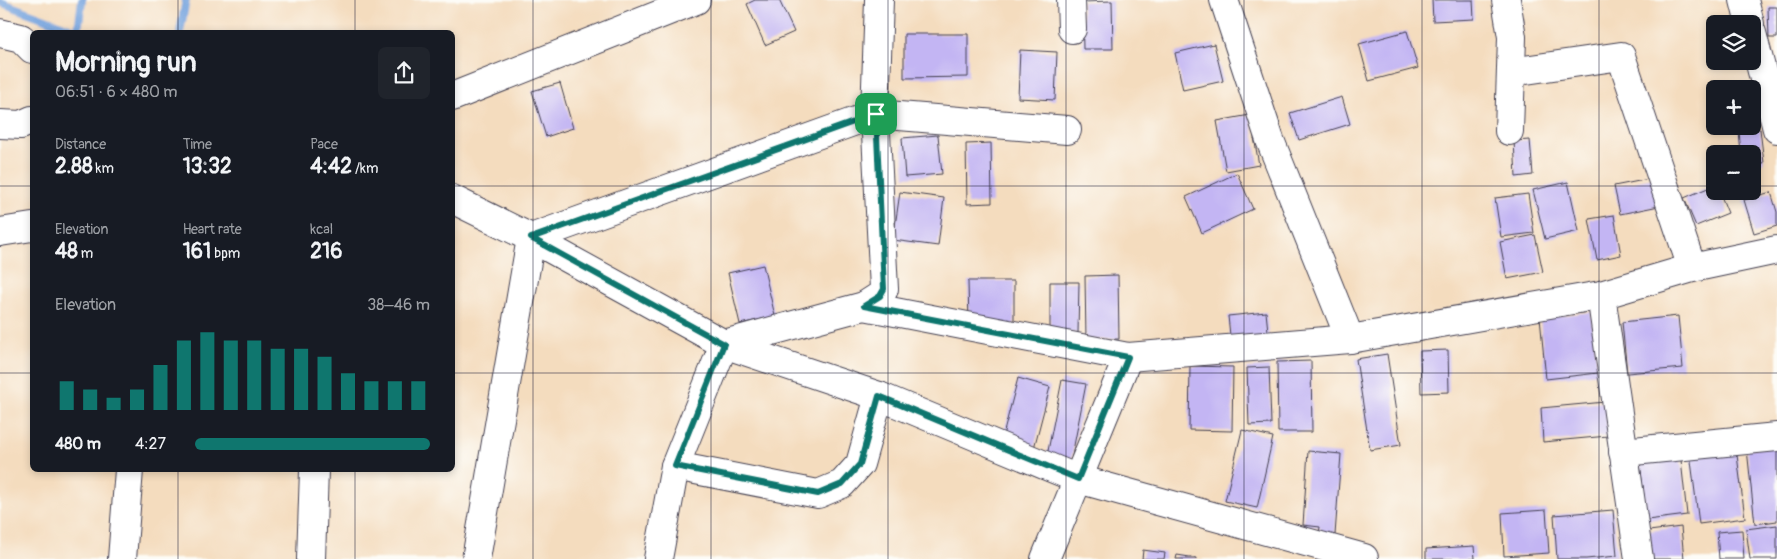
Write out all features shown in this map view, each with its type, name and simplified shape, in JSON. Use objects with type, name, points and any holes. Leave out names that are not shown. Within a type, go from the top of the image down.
[{"type":"street","points":[[455,96],[696,0]]},
{"type":"street","points":[[724,344],[864,306],[880,296],[884,289],[876,114],[879,0]]},
{"type":"street","points":[[1071,0],[1072,29]]},
{"type":"street","points":[[1224,0],[1270,140],[1350,339]]},
{"type":"street","points":[[1506,0],[1512,37],[1509,131]]},
{"type":"street","points":[[1744,0],[1748,15]]},
{"type":"street","points":[[0,33],[21,38],[30,47]]},
{"type":"street","points":[[1511,72],[1621,56],[1692,268]]},
{"type":"street","points":[[1761,68],[1777,129]]},
{"type":"street","points":[[531,238],[876,114],[1068,130]]},
{"type":"street","points":[[0,124],[21,125],[30,121]]},
{"type":"street","points":[[455,200],[531,238],[724,344],[879,396],[1078,479],[1364,558]]},
{"type":"street","points":[[0,232],[30,227]]},
{"type":"street","points":[[476,559],[531,238]]},
{"type":"street","points":[[864,306],[1128,357],[1350,339],[1601,295],[1692,268],[1777,250]]},
{"type":"street","points":[[1601,295],[1639,559]]},
{"type":"street","points":[[658,559],[675,466],[724,344]]},
{"type":"street","points":[[1045,559],[1128,357]]},
{"type":"street","points":[[675,466],[818,494],[842,484],[860,464],[879,396]]},
{"type":"street","points":[[1623,452],[1777,437]]},
{"type":"street","points":[[122,559],[130,472]]},
{"type":"street","points":[[311,559],[314,472]]},
{"type":"building","points":[[755,0],[779,0],[794,32],[765,45],[747,4]]},
{"type":"building","points":[[1432,0],[1473,0],[1474,19],[1433,21]]},
{"type":"building","points":[[1112,1],[1113,49],[1083,49],[1082,2]]},
{"type":"building","points":[[1768,7],[1777,7],[1777,38],[1769,38]]},
{"type":"building","points":[[1407,31],[1418,68],[1369,81],[1359,44]]},
{"type":"building","points":[[904,34],[968,34],[968,77],[904,78]]},
{"type":"building","points":[[1214,44],[1223,81],[1183,90],[1175,53]]},
{"type":"building","points":[[1020,50],[1057,52],[1055,100],[1018,98]]},
{"type":"building","points":[[560,83],[573,128],[546,137],[532,91]]},
{"type":"building","points":[[1342,97],[1350,124],[1299,140],[1290,113]]},
{"type":"building","points":[[1250,115],[1259,165],[1226,171],[1217,121]]},
{"type":"building","points":[[938,135],[942,174],[905,177],[902,138]]},
{"type":"building","points":[[1739,135],[1761,135],[1764,163],[1761,163],[1761,145],[1740,145]]},
{"type":"building","points":[[1530,140],[1533,175],[1516,177],[1514,141]]},
{"type":"building","points":[[991,143],[992,203],[967,204],[966,144]]},
{"type":"building","points":[[1237,173],[1253,209],[1202,233],[1186,197]]},
{"type":"building","points":[[1654,178],[1659,206],[1620,214],[1614,186]]},
{"type":"building","points":[[1568,182],[1579,231],[1545,239],[1533,190]]},
{"type":"building","points":[[1706,189],[1706,200],[1723,200],[1728,213],[1696,226],[1684,198]]},
{"type":"building","points":[[900,192],[944,198],[938,246],[893,240]]},
{"type":"building","points":[[1771,192],[1777,212],[1777,226],[1754,233],[1744,200],[1761,200],[1761,195]]},
{"type":"building","points":[[1528,194],[1534,233],[1501,237],[1495,198]]},
{"type":"building","points":[[1614,215],[1621,255],[1597,260],[1589,219]]},
{"type":"building","points":[[1535,235],[1543,272],[1507,279],[1500,242]]},
{"type":"building","points":[[763,265],[775,316],[740,324],[728,273]]},
{"type":"building","points":[[1118,275],[1119,339],[1086,340],[1085,276]]},
{"type":"building","points":[[968,281],[1014,281],[1014,325],[969,325]]},
{"type":"building","points":[[1050,282],[1079,282],[1078,333],[1050,332]]},
{"type":"building","points":[[1266,312],[1269,341],[1231,345],[1228,316]]},
{"type":"building","points":[[1591,312],[1598,373],[1546,379],[1540,318]]},
{"type":"building","points":[[1678,316],[1683,368],[1627,373],[1622,322]]},
{"type":"building","points":[[1448,350],[1449,392],[1421,393],[1420,351]]},
{"type":"building","points":[[1387,354],[1401,445],[1370,450],[1356,359]]},
{"type":"building","points":[[1311,361],[1312,432],[1278,432],[1277,362]]},
{"type":"building","points":[[1190,366],[1233,367],[1232,431],[1189,430]]},
{"type":"building","points":[[1269,367],[1271,424],[1249,425],[1247,368]]},
{"type":"building","points":[[1018,378],[1050,387],[1033,452],[1001,443]]},
{"type":"building","points":[[1062,380],[1086,384],[1071,461],[1047,456]]},
{"type":"building","points":[[1605,402],[1608,436],[1543,442],[1541,408]]},
{"type":"building","points":[[1242,430],[1273,437],[1257,508],[1225,501]]},
{"type":"building","points":[[1777,446],[1777,521],[1755,524],[1747,449]]},
{"type":"building","points":[[1736,447],[1745,518],[1699,524],[1690,453]]},
{"type":"building","points":[[1308,451],[1341,454],[1335,535],[1319,534],[1320,527],[1303,525]]},
{"type":"building","points":[[1680,451],[1687,515],[1647,520],[1639,456]]},
{"type":"building","points":[[1546,510],[1549,553],[1504,556],[1502,513]]},
{"type":"building","points":[[1613,510],[1617,556],[1557,559],[1554,515]]},
{"type":"building","points":[[1777,525],[1777,559],[1750,559],[1746,529]]},
{"type":"building","points":[[1681,527],[1684,559],[1652,559],[1649,531]]},
{"type":"building","points":[[1742,530],[1744,559],[1719,559],[1717,532]]},
{"type":"building","points":[[1474,546],[1475,559],[1426,559],[1426,549]]},
{"type":"building","points":[[1143,550],[1165,553],[1164,559],[1142,559]]},
{"type":"building","points":[[1177,555],[1196,558],[1196,559],[1176,559]]},
{"type":"waterway","points":[[78,30],[82,0]]},
{"type":"waterway","points":[[180,30],[186,0]]},
{"type":"waterway","points":[[0,2],[75,30]]},
{"type":"route","points":[[876,114],[884,289],[880,296],[864,306],[1128,357],[1078,479],[879,396],[860,464],[842,484],[818,494],[675,466],[724,344],[531,238],[876,114]]}]
